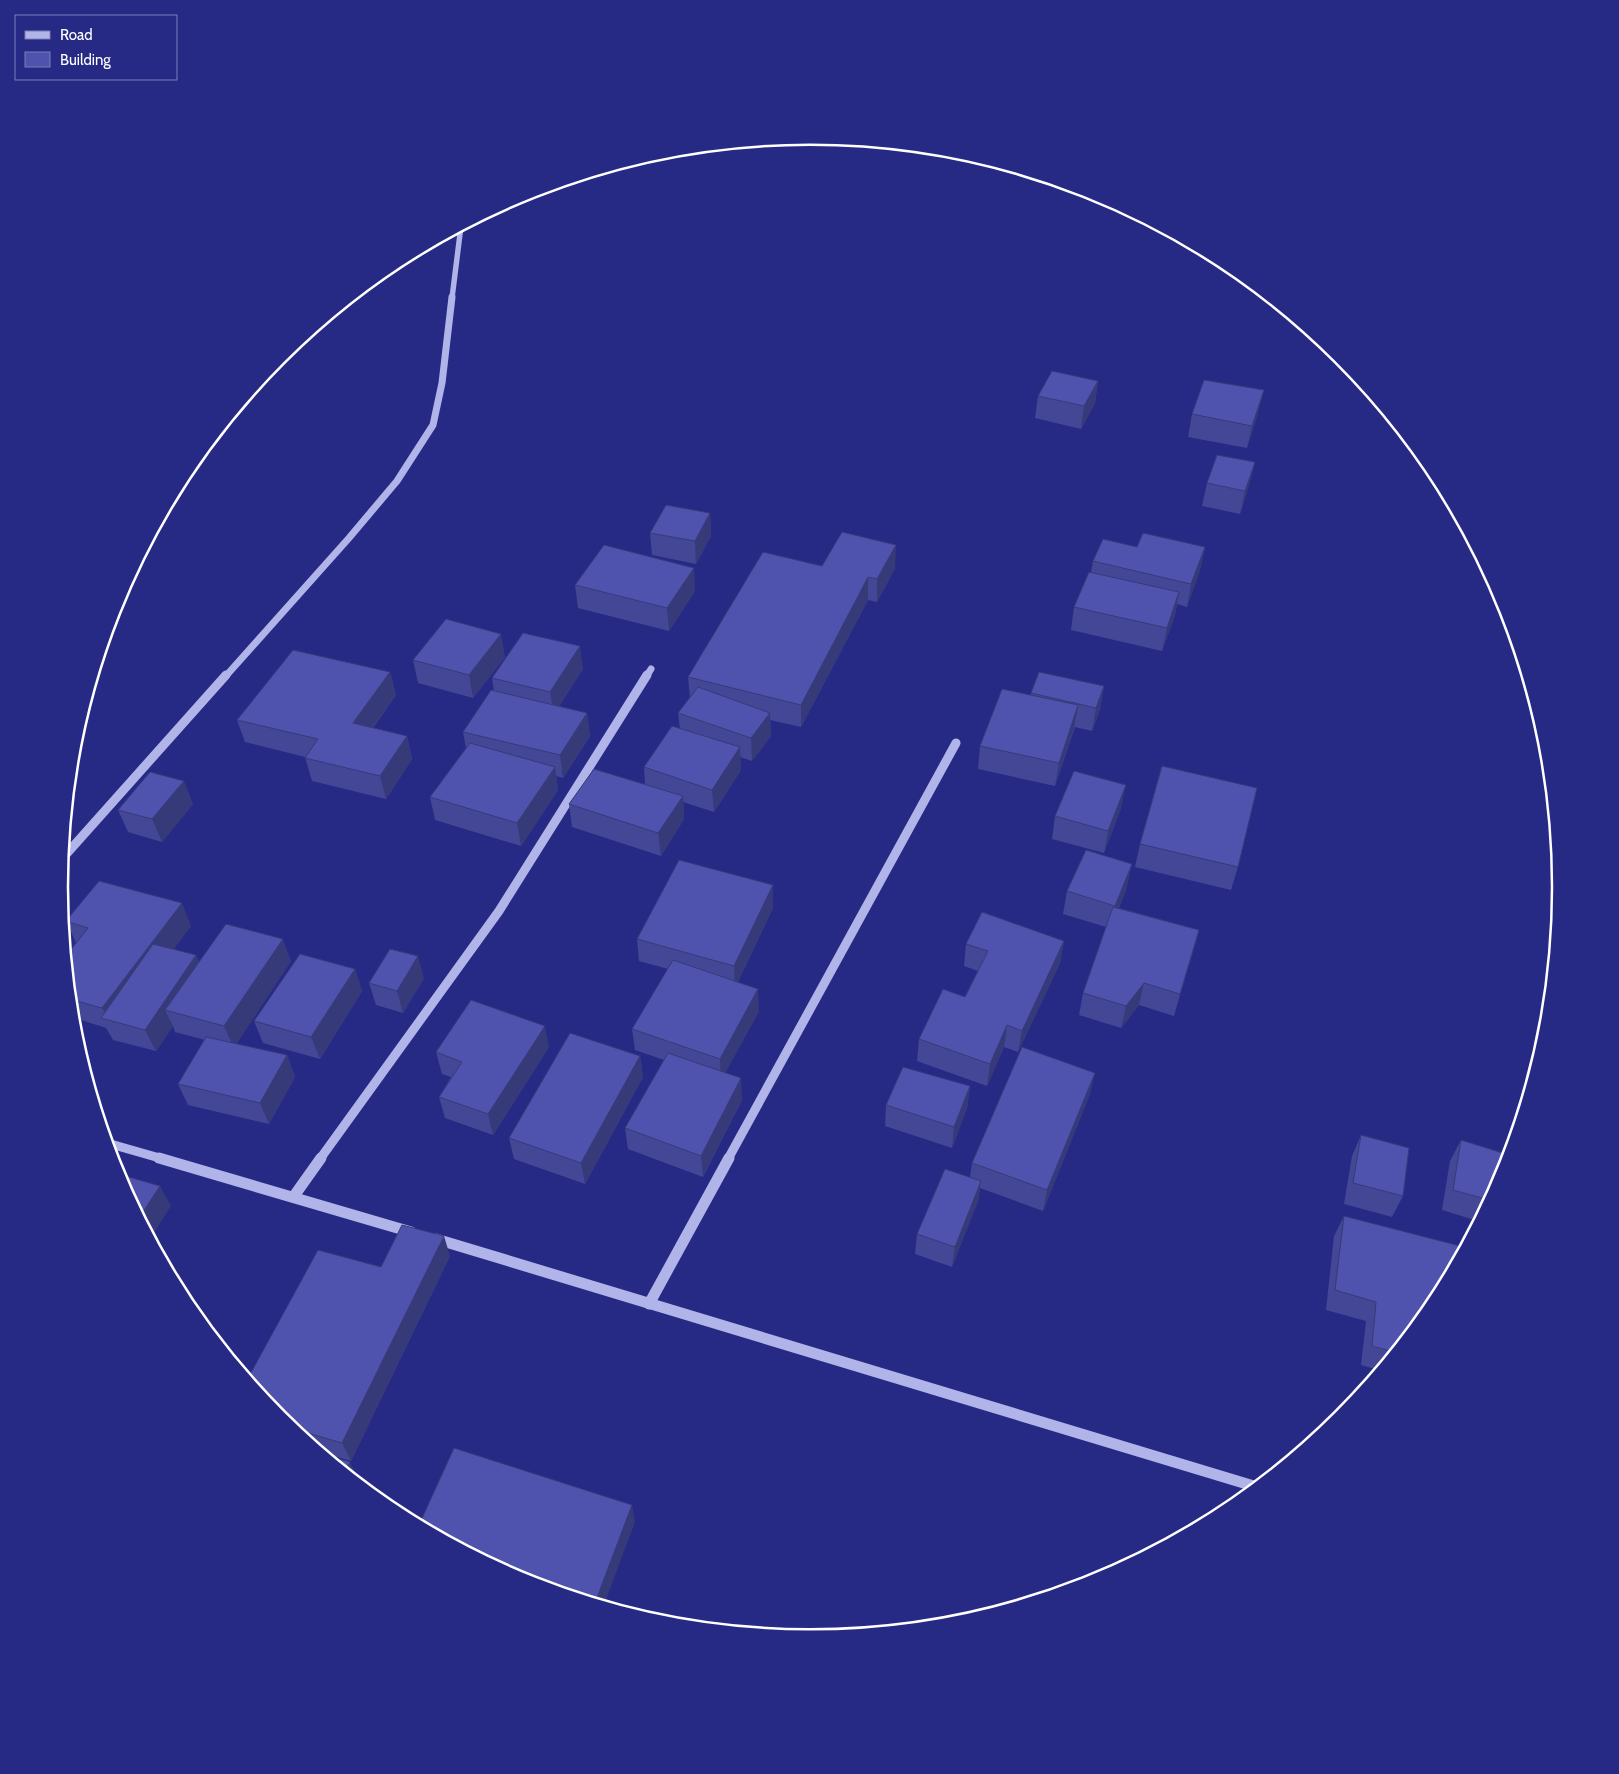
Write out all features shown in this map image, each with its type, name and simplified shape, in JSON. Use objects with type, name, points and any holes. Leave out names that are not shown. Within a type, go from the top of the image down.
[{"type":"street","points":[[69,851],[397,481],[433,425],[442,383],[460,233]]},
{"type":"street","points":[[294,1196],[499,911],[651,669]]},
{"type":"street","points":[[649,1304],[956,743]]},
{"type":"street","points":[[114,1145],[294,1196],[1249,1485]]},
{"type":"building","points":[[1052,371],[1098,381],[1084,406],[1038,396]]},
{"type":"building","points":[[1204,380],[1264,390],[1252,426],[1192,414]]},
{"type":"building","points":[[1217,455],[1255,462],[1245,491],[1207,483]]},
{"type":"building","points":[[666,505],[710,513],[695,541],[650,533]]},
{"type":"building","points":[[842,532],[896,545],[877,579],[868,577],[801,705],[688,677],[763,552],[822,566]]},
{"type":"building","points":[[1143,533],[1205,547],[1191,584],[1093,561],[1103,539],[1137,547]]},
{"type":"building","points":[[604,545],[694,568],[667,608],[575,585]]},
{"type":"building","points":[[1089,572],[1179,592],[1167,628],[1074,607]]},
{"type":"building","points":[[446,619],[501,634],[469,675],[413,660]]},
{"type":"building","points":[[523,633],[580,646],[550,692],[492,678]]},
{"type":"building","points":[[293,650],[390,672],[353,723],[407,736],[380,776],[305,758],[318,739],[237,720]]},
{"type":"building","points":[[1039,672],[1104,686],[1096,708],[1031,693]]},
{"type":"building","points":[[698,687],[770,713],[751,738],[678,713]]},
{"type":"building","points":[[1002,689],[1078,705],[1059,763],[980,746]]},
{"type":"building","points":[[491,690],[587,713],[560,755],[463,732]]},
{"type":"building","points":[[672,726],[740,747],[712,790],[644,767]]},
{"type":"building","points":[[470,743],[555,767],[517,823],[430,797]]},
{"type":"building","points":[[1162,766],[1257,788],[1238,867],[1140,844]]},
{"type":"building","points":[[594,769],[683,796],[658,833],[569,804]]},
{"type":"building","points":[[1074,771],[1126,785],[1108,831],[1055,816]]},
{"type":"building","points":[[150,772],[184,781],[152,819],[118,810]]},
{"type":"building","points":[[1086,850],[1132,864],[1115,906],[1067,891]]},
{"type":"building","points":[[679,860],[773,885],[734,966],[637,939]]},
{"type":"building","points":[[99,881],[182,903],[102,1008],[77,1001],[70,950],[88,928],[69,922],[69,918]]},
{"type":"building","points":[[1113,907],[1199,930],[1180,994],[1144,983],[1126,1006],[1083,993]]},
{"type":"building","points":[[982,912],[1064,941],[1022,1031],[1007,1025],[990,1064],[919,1039],[943,989],[965,997],[988,951],[966,944]]},
{"type":"building","points":[[226,924],[283,939],[224,1026],[165,1010]]},
{"type":"building","points":[[153,944],[196,955],[145,1030],[101,1018]]},
{"type":"building","points":[[390,949],[418,956],[397,991],[369,983]]},
{"type":"building","points":[[300,954],[355,969],[311,1037],[254,1021]]},
{"type":"building","points":[[673,960],[758,989],[720,1059],[632,1029]]},
{"type":"building","points":[[471,1000],[545,1026],[488,1114],[439,1097],[462,1062],[436,1052]]},
{"type":"building","points":[[570,1033],[640,1056],[581,1163],[509,1138]]},
{"type":"building","points":[[206,1037],[287,1055],[260,1103],[178,1084]]},
{"type":"building","points":[[1022,1047],[1095,1073],[1047,1190],[972,1163]]},
{"type":"building","points":[[668,1053],[741,1078],[701,1156],[625,1128]]},
{"type":"building","points":[[903,1067],[970,1086],[954,1127],[886,1105]]},
{"type":"building","points":[[1361,1135],[1409,1148],[1403,1196],[1353,1183]]},
{"type":"building","points":[[1461,1140],[1502,1153],[1483,1198],[1453,1190]]},
{"type":"building","points":[[945,1169],[981,1181],[955,1247],[917,1234]]},
{"type":"building","points":[[126,1176],[160,1186],[143,1212]]},
{"type":"building","points":[[1344,1216],[1459,1246],[1426,1299],[1388,1350],[1372,1346],[1376,1302],[1335,1290]]},
{"type":"building","points":[[402,1225],[444,1236],[342,1443],[307,1433],[250,1374],[318,1250],[381,1267]]},
{"type":"building","points":[[454,1448],[632,1505],[597,1598],[526,1573],[481,1552],[421,1520]]},
{"type":"building","points":[[336,1458],[350,1462],[347,1467]]}]
